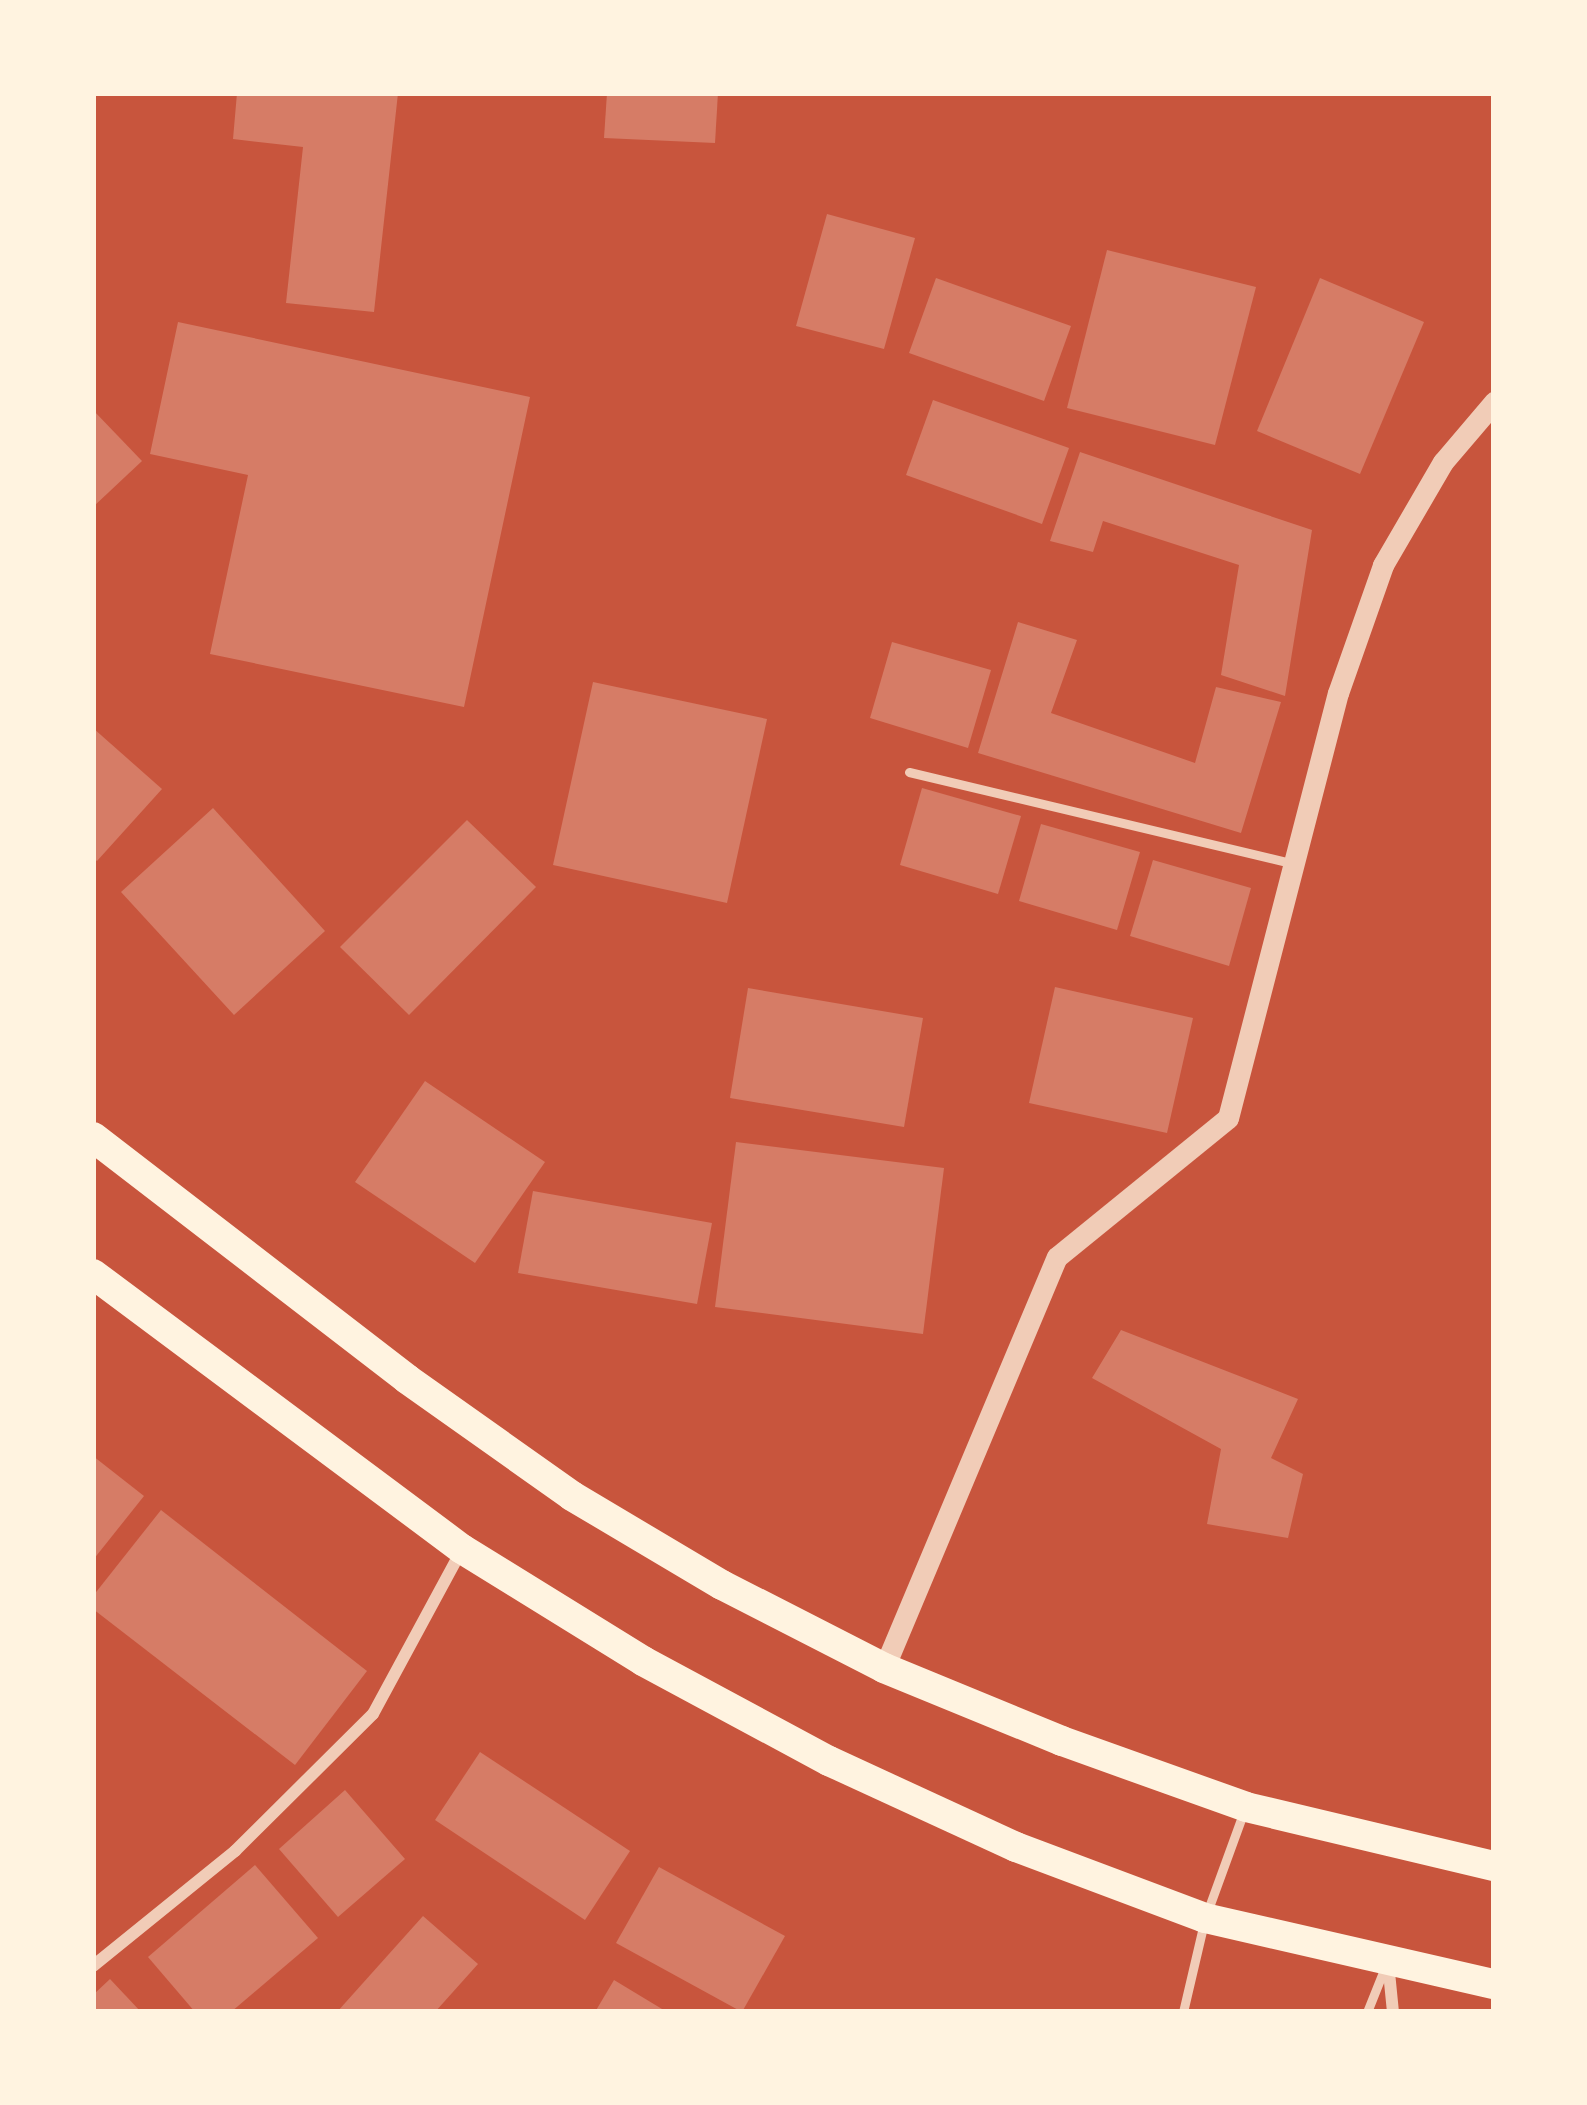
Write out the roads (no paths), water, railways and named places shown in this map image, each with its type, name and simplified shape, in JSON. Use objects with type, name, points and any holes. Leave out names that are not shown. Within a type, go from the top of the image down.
[{"type":"main road","points":[[93,1137],[407,1379],[572,1496],[722,1585],[884,1668],[1062,1741],[1246,1807],[1494,1866]]},
{"type":"main road","points":[[93,1274],[462,1549],[643,1661],[829,1761],[1016,1847],[1204,1918],[1494,1984]]},
{"type":"street","points":[[884,1668],[1057,1257],[1228,1118],[1339,693],[1383,565],[1443,462],[1494,402]]},
{"type":"street","points":[[93,1966],[235,1851],[374,1714],[462,1549]]},
{"type":"street","points":[[1388,1961],[1394,2012]]},
{"type":"lane","points":[[909,772],[1297,864]]},
{"type":"lane","points":[[1183,2012],[1204,1918],[1246,1807]]},
{"type":"lane","points":[[1367,2012],[1388,1961]]}]
